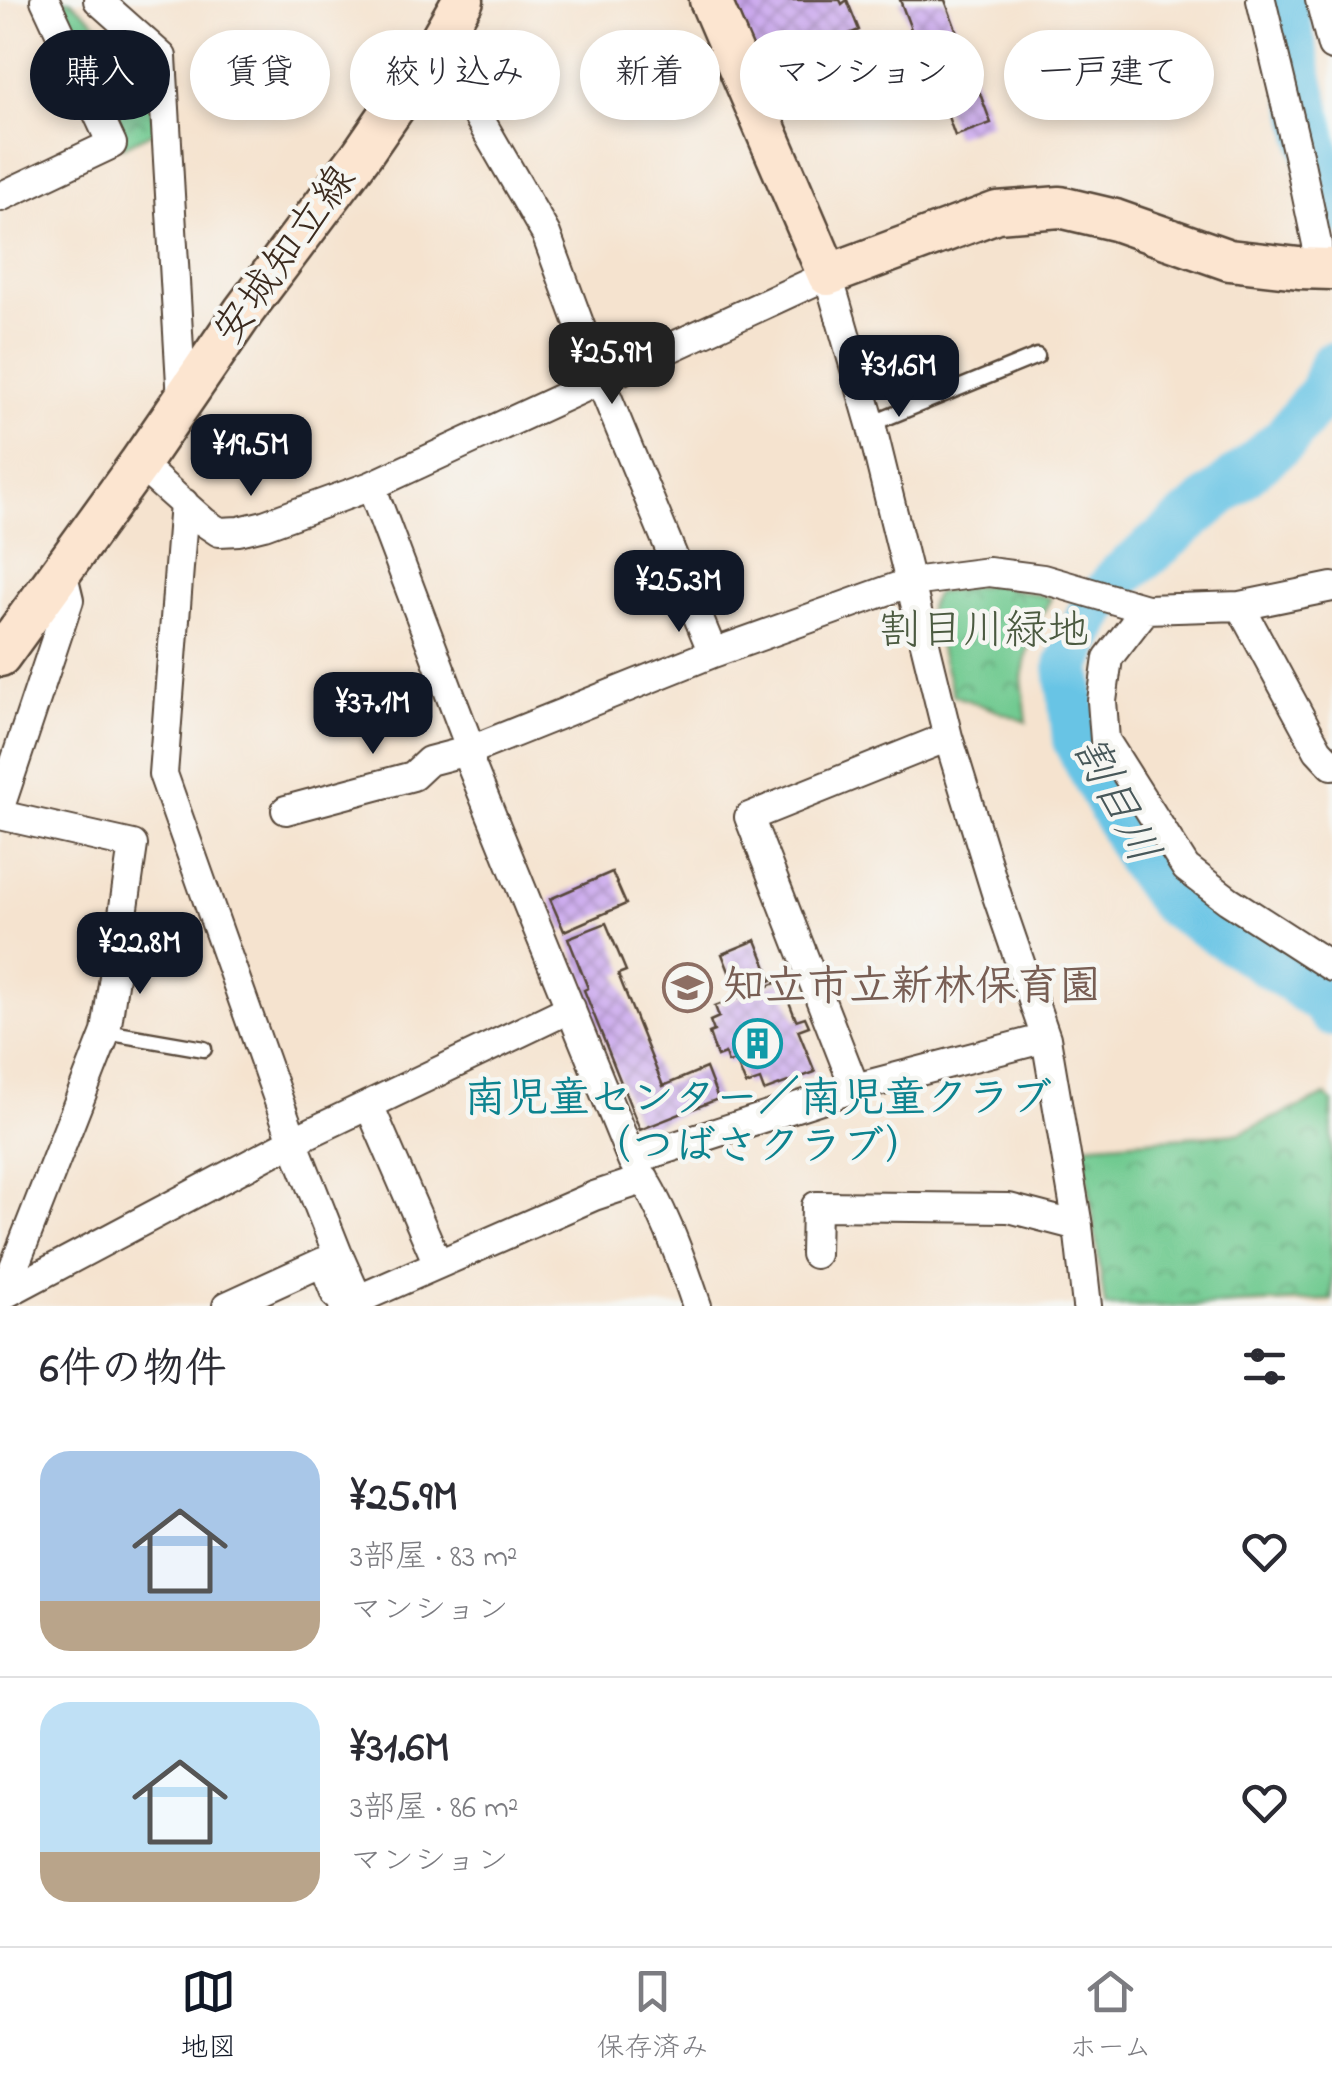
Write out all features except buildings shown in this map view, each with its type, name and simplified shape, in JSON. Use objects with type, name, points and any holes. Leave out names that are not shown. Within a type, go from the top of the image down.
[{"type":"main road","name":"安城知立線","points":[[445,30],[462,0]]},
{"type":"main road","points":[[710,0],[828,275],[996,212],[1060,207],[1115,220],[1229,260],[1327,269]]},
{"type":"main road","name":"安城知立線","points":[[0,656],[385,120]]},
{"type":"street","points":[[0,197],[112,144],[45,0]]},
{"type":"street","points":[[98,0],[162,58],[182,400]]},
{"type":"street","points":[[1261,0],[1317,244],[1327,269]]},
{"type":"street","points":[[1320,0],[1332,46]]},
{"type":"street","points":[[480,120],[546,234],[600,380],[713,653]]},
{"type":"street","points":[[139,464],[218,532],[238,532],[264,525],[371,486],[828,275],[871,424],[948,737],[1046,1038],[1078,1226],[1087,1306]]},
{"type":"street","points":[[371,486],[470,750],[471,766],[697,1306]]},
{"type":"street","points":[[184,503],[163,774],[336,1252],[351,1304]]},
{"type":"street","points":[[0,806],[69,600],[62,571]]},
{"type":"street","points":[[286,810],[414,776],[428,761],[470,750],[713,653],[910,582],[989,572],[1043,579],[1138,607],[1240,606],[1332,587]]},
{"type":"street","points":[[1240,606],[1318,750],[1332,764]]},
{"type":"street","points":[[1138,607],[1108,658],[1102,701],[1105,740],[1186,868],[1332,967]]},
{"type":"street","points":[[855,1088],[749,816],[948,737]]},
{"type":"street","points":[[0,815],[133,845],[106,1032],[4,1296]]},
{"type":"street","points":[[4,1296],[294,1141],[570,1008]]},
{"type":"street","points":[[351,1304],[594,1196],[639,1170],[855,1088],[1046,1038]]},
{"type":"street","points":[[369,1105],[438,1264]]},
{"type":"street","points":[[815,1254],[816,1206],[1009,1208],[1078,1226]]},
{"type":"street","points":[[227,1306],[323,1262],[351,1304]]},
{"type":"lane","points":[[871,424],[1037,356]]},
{"type":"lane","points":[[106,1032],[204,1049]]},
{"type":"green space","points":[[53,0],[71,0],[104,30],[67,30]]},
{"type":"green space","points":[[110,120],[154,120],[155,131],[123,147]]},
{"type":"green space","name":"割目川緑地","points":[[993,584],[1051,598],[1030,638],[1022,678],[1027,722],[953,695],[928,608],[936,593]]},
{"type":"green space","points":[[1326,1095],[1332,1102],[1332,1300],[1105,1306],[1083,1145],[1240,1133]]},
{"type":"waterway","name":"割目川","points":[[1282,0],[1332,210]]},
{"type":"waterway","name":"割目川","points":[[1332,366],[1323,391],[1285,439],[1118,578],[1090,616],[1068,666],[1076,740],[1139,859],[1171,902],[1289,977],[1332,1013]]},
{"type":"place","name":"知立市立新林保育園","points":[[688,988]]},
{"type":"place","name":"南児童センター／南児童クラブ （つばさクラブ）","points":[[758,1044]]}]
